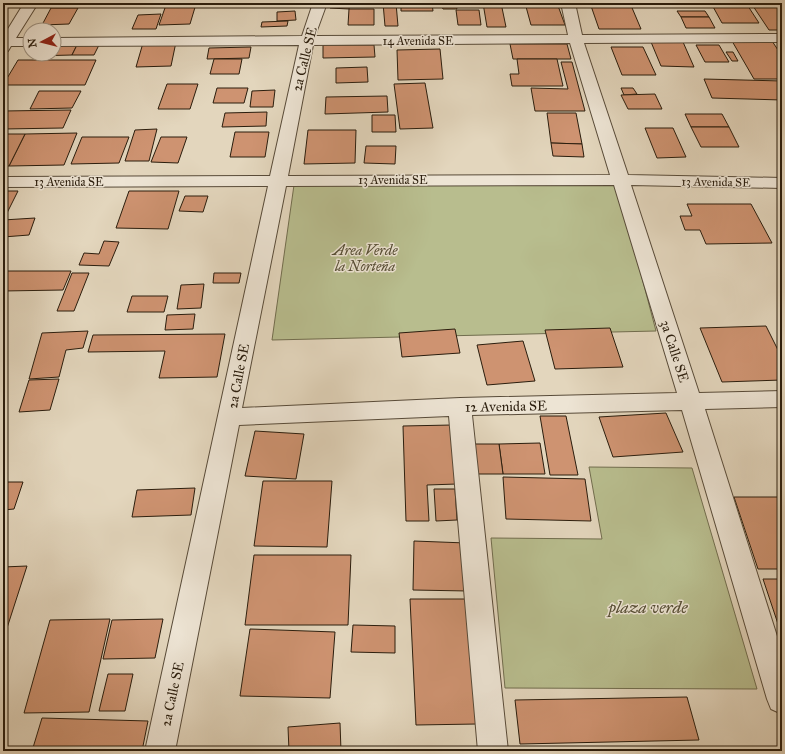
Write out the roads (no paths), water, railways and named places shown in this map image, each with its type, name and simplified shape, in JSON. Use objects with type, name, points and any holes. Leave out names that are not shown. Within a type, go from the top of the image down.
[{"type":"street","points":[[4,44],[31,3]]},
{"type":"street","name":"2a Calle SE","points":[[160,751],[230,417],[277,180],[307,41],[320,3]]},
{"type":"street","name":"3a Calle SE","points":[[568,3],[576,39],[691,402],[782,699]]},
{"type":"street","name":"14 Avenida SE","points":[[62,42],[782,38]]},
{"type":"street","points":[[4,44],[22,43]]},
{"type":"street","name":"13 Avenida SE","points":[[3,182],[621,180],[779,188]]},
{"type":"street","name":"12 Avenida SE","points":[[230,417],[460,407],[782,399]]},
{"type":"street","points":[[460,407],[492,751]]},
{"type":"park label","name":"Area Verde la Norteña","points":[[365,258]]},
{"type":"park label","name":"plaza verde","points":[[648,607]]}]
